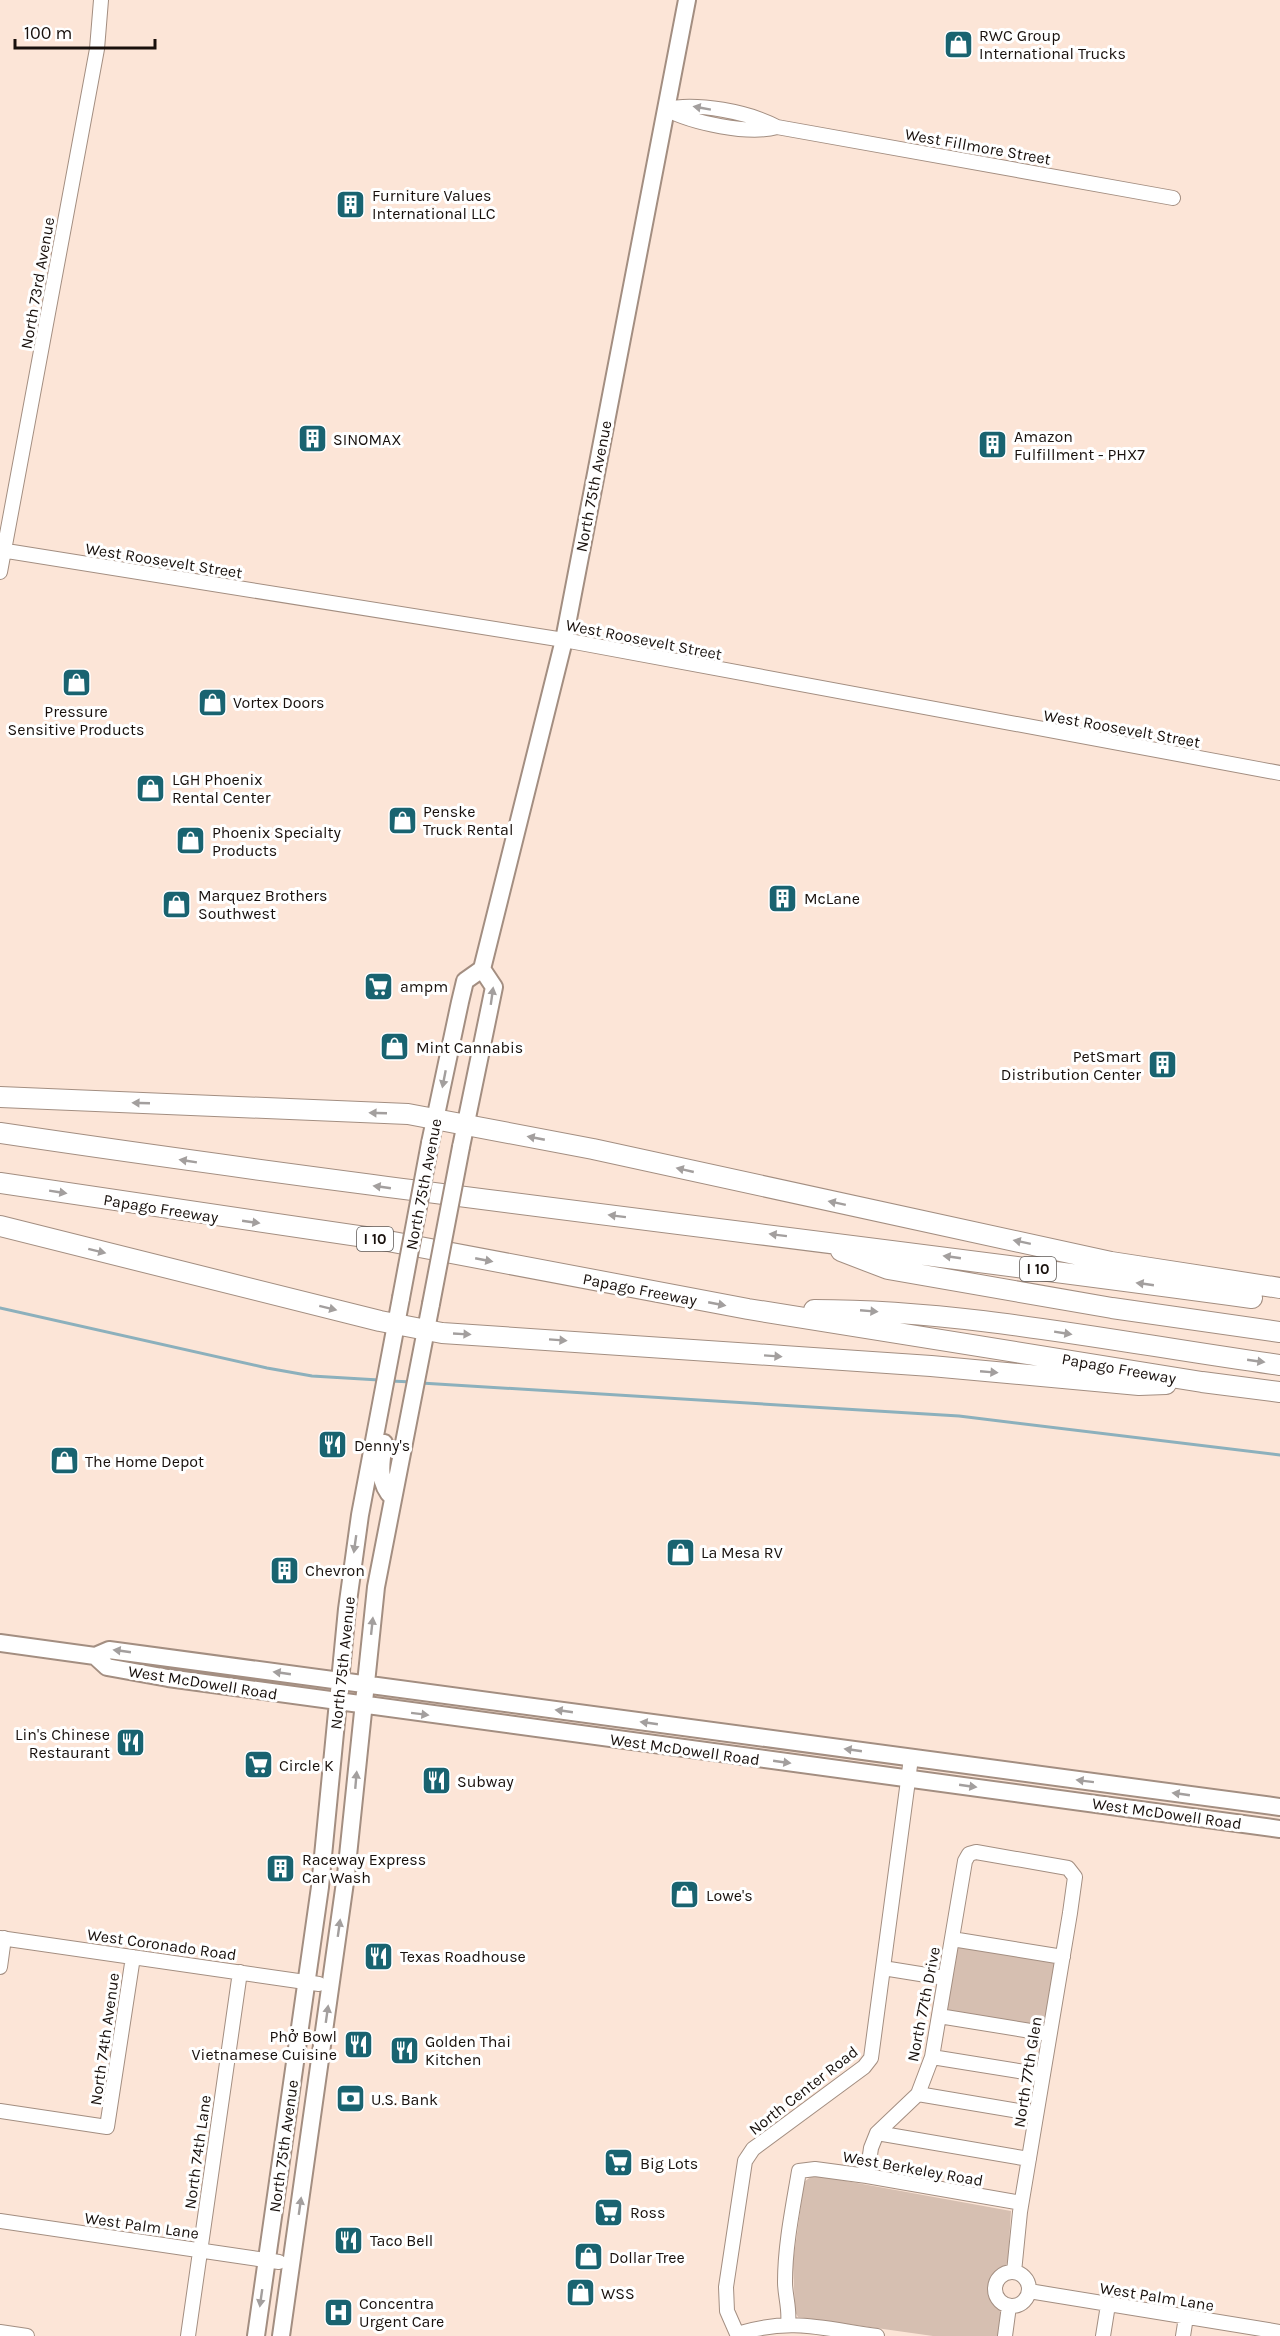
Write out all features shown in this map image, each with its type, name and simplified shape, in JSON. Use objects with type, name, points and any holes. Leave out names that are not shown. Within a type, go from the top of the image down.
[{"type":"highway","points":[[0,1097],[396,1114],[436,1119],[1111,1262],[1280,1288]]},
{"type":"highway","name":"I 10","points":[[0,1133],[230,1167],[486,1201],[811,1239],[1280,1302]]},
{"type":"highway","name":"Papago Freeway","points":[[0,1183],[372,1238],[748,1310],[1202,1382],[1280,1392]]},
{"type":"highway","points":[[0,1226],[396,1324],[442,1333],[931,1366],[1139,1385],[1202,1382]]},
{"type":"highway","points":[[811,1239],[888,1269],[1112,1308],[1280,1332]]},
{"type":"highway","points":[[748,1310],[862,1310],[1011,1325],[1280,1365]]},
{"type":"main road","name":"North 75th Avenue","points":[[256,2336],[273,2261],[313,1983],[340,1681],[360,1515],[430,1143],[465,981],[482,969],[564,640],[687,0]]},
{"type":"main road","name":"North 75th Avenue","points":[[281,2336],[346,1875],[376,1587],[494,987],[482,969]]},
{"type":"main road","points":[[382,1399],[387,1422],[381,1470],[385,1489],[393,1498]]},
{"type":"main road","name":"West McDowell Road","points":[[0,1643],[95,1656],[110,1650],[1280,1808]]},
{"type":"main road","name":"West McDowell Road","points":[[95,1656],[107,1667],[338,1703],[1280,1829]]},
{"type":"main road","points":[[1139,1809],[1143,1789]]},
{"type":"main road","points":[[1192,1816],[1215,1810],[1270,1814],[1280,1808]]},
{"type":"street","name":"North 73rd Avenue","points":[[0,572],[2,551],[97,49],[101,0]]},
{"type":"street","name":"West Fillmore Street","points":[[666,109],[682,118],[728,119],[761,132],[777,127],[1173,198]]},
{"type":"street","name":"West Roosevelt Street","points":[[2,551],[564,640],[1280,773]]},
{"type":"street","name":"North Center Road","points":[[737,2335],[727,2311],[726,2287],[745,2161],[753,2149],[864,2067],[871,2058],[911,1758]]},
{"type":"street","name":"North 77th Drive","points":[[877,2133],[918,2094],[932,2057],[964,1861],[969,1854],[976,1852],[1060,1864],[1068,1868],[1075,1877]]},
{"type":"street","name":"North 77th Glen","points":[[1014,2272],[1021,2204],[1075,1877]]},
{"type":"street","name":"West Coronado Road","points":[[2,1938],[313,1983]]},
{"type":"street","points":[[0,1967],[2,1938]]},
{"type":"street","points":[[952,1939],[1063,1957]]},
{"type":"street","name":"North 74th Avenue","points":[[0,2111],[107,2127],[133,1957]]},
{"type":"street","points":[[883,1968],[945,1978]]},
{"type":"street","name":"North 74th Lane","points":[[188,2336],[240,1972]]},
{"type":"street","points":[[939,2016],[1049,2034]]},
{"type":"street","points":[[932,2057],[1043,2075]]},
{"type":"street","points":[[918,2094],[1036,2114]]},
{"type":"street","points":[[867,2176],[871,2148],[877,2133],[1029,2159]]},
{"type":"street","name":"West Berkeley Road","points":[[788,2324],[790,2313],[785,2284],[787,2250],[799,2171],[815,2169],[867,2176],[1021,2204]]},
{"type":"street","name":"West Palm Lane","points":[[0,2221],[273,2261]]},
{"type":"street","points":[[1014,2272],[1024,2277],[1029,2291],[1024,2301],[1009,2306],[999,2299],[996,2286],[1001,2277],[1014,2272]]},
{"type":"street","name":"West Palm Lane","points":[[1029,2291],[1280,2332]]},
{"type":"street","points":[[1103,2336],[1108,2305]]},
{"type":"street","points":[[1005,2336],[1009,2306]]},
{"type":"street","points":[[1183,2336],[1186,2317]]},
{"type":"street","points":[[737,2335],[763,2326],[788,2324],[877,2336]]},
{"type":"street","points":[[0,2332],[27,2336]]},
{"type":"shaded area","points":[[956,1946],[1055,1963],[1043,2029],[945,2013]]},
{"type":"shaded area","points":[[813,2175],[1011,2211],[1008,2262],[994,2280],[992,2288],[1002,2314],[999,2336],[933,2336],[798,2317],[795,2312],[793,2263],[804,2182]]},
{"type":"waterway","points":[[0,1308],[267,1368],[312,1376],[379,1380]]},
{"type":"waterway","points":[[391,1381],[412,1382]]},
{"type":"waterway","points":[[421,1383],[959,1416],[1280,1455]]},
{"type":"place","name":"RWC Group International Trucks","points":[[958,44]]},
{"type":"place","name":"Furniture Values International LLC","points":[[351,204]]},
{"type":"place","name":"SINOMAX","points":[[312,439]]},
{"type":"place","name":"Amazon Fulfillment - PHX7","points":[[993,445]]},
{"type":"place","name":"Pressure Sensitive Products","points":[[76,683]]},
{"type":"place","name":"Vortex Doors","points":[[212,702]]},
{"type":"place","name":"LGH Phoenix Rental Center","points":[[151,788]]},
{"type":"place","name":"Penske Truck Rental","points":[[402,820]]},
{"type":"place","name":"Phoenix Specialty Products","points":[[191,841]]},
{"type":"place","name":"McLane","points":[[783,898]]},
{"type":"place","name":"Marquez Brothers Southwest","points":[[177,904]]},
{"type":"place","name":"ampm","points":[[379,986]]},
{"type":"place","name":"Mint Cannabis","points":[[395,1047]]},
{"type":"place","name":"PetSmart Distribution Center","points":[[1162,1065]]},
{"type":"place","name":"Denny's","points":[[333,1445]]},
{"type":"place","name":"The Home Depot","points":[[64,1461]]},
{"type":"place","name":"La Mesa RV","points":[[680,1552]]},
{"type":"place","name":"Chevron","points":[[284,1570]]},
{"type":"place","name":"Lin's Chinese Restaurant","points":[[131,1743]]},
{"type":"place","name":"Circle K","points":[[258,1765]]},
{"type":"place","name":"Subway","points":[[436,1781]]},
{"type":"place","name":"Raceway Express Car Wash","points":[[281,1868]]},
{"type":"place","name":"Lowe's","points":[[685,1895]]},
{"type":"place","name":"Texas Roadhouse","points":[[379,1956]]},
{"type":"place","name":"Phở Bowl Vietnamese Cuisine","points":[[358,2045]]},
{"type":"place","name":"Golden Thai Kitchen","points":[[404,2050]]},
{"type":"place","name":"U.S. Bank","points":[[350,2099]]},
{"type":"place","name":"Big Lots","points":[[619,2163]]},
{"type":"place","name":"Ross","points":[[609,2212]]},
{"type":"place","name":"Taco Bell","points":[[349,2240]]},
{"type":"place","name":"Dollar Tree","points":[[588,2257]]},
{"type":"place","name":"WSS","points":[[580,2293]]},
{"type":"place","name":"Concentra Urgent Care","points":[[338,2312]]}]
